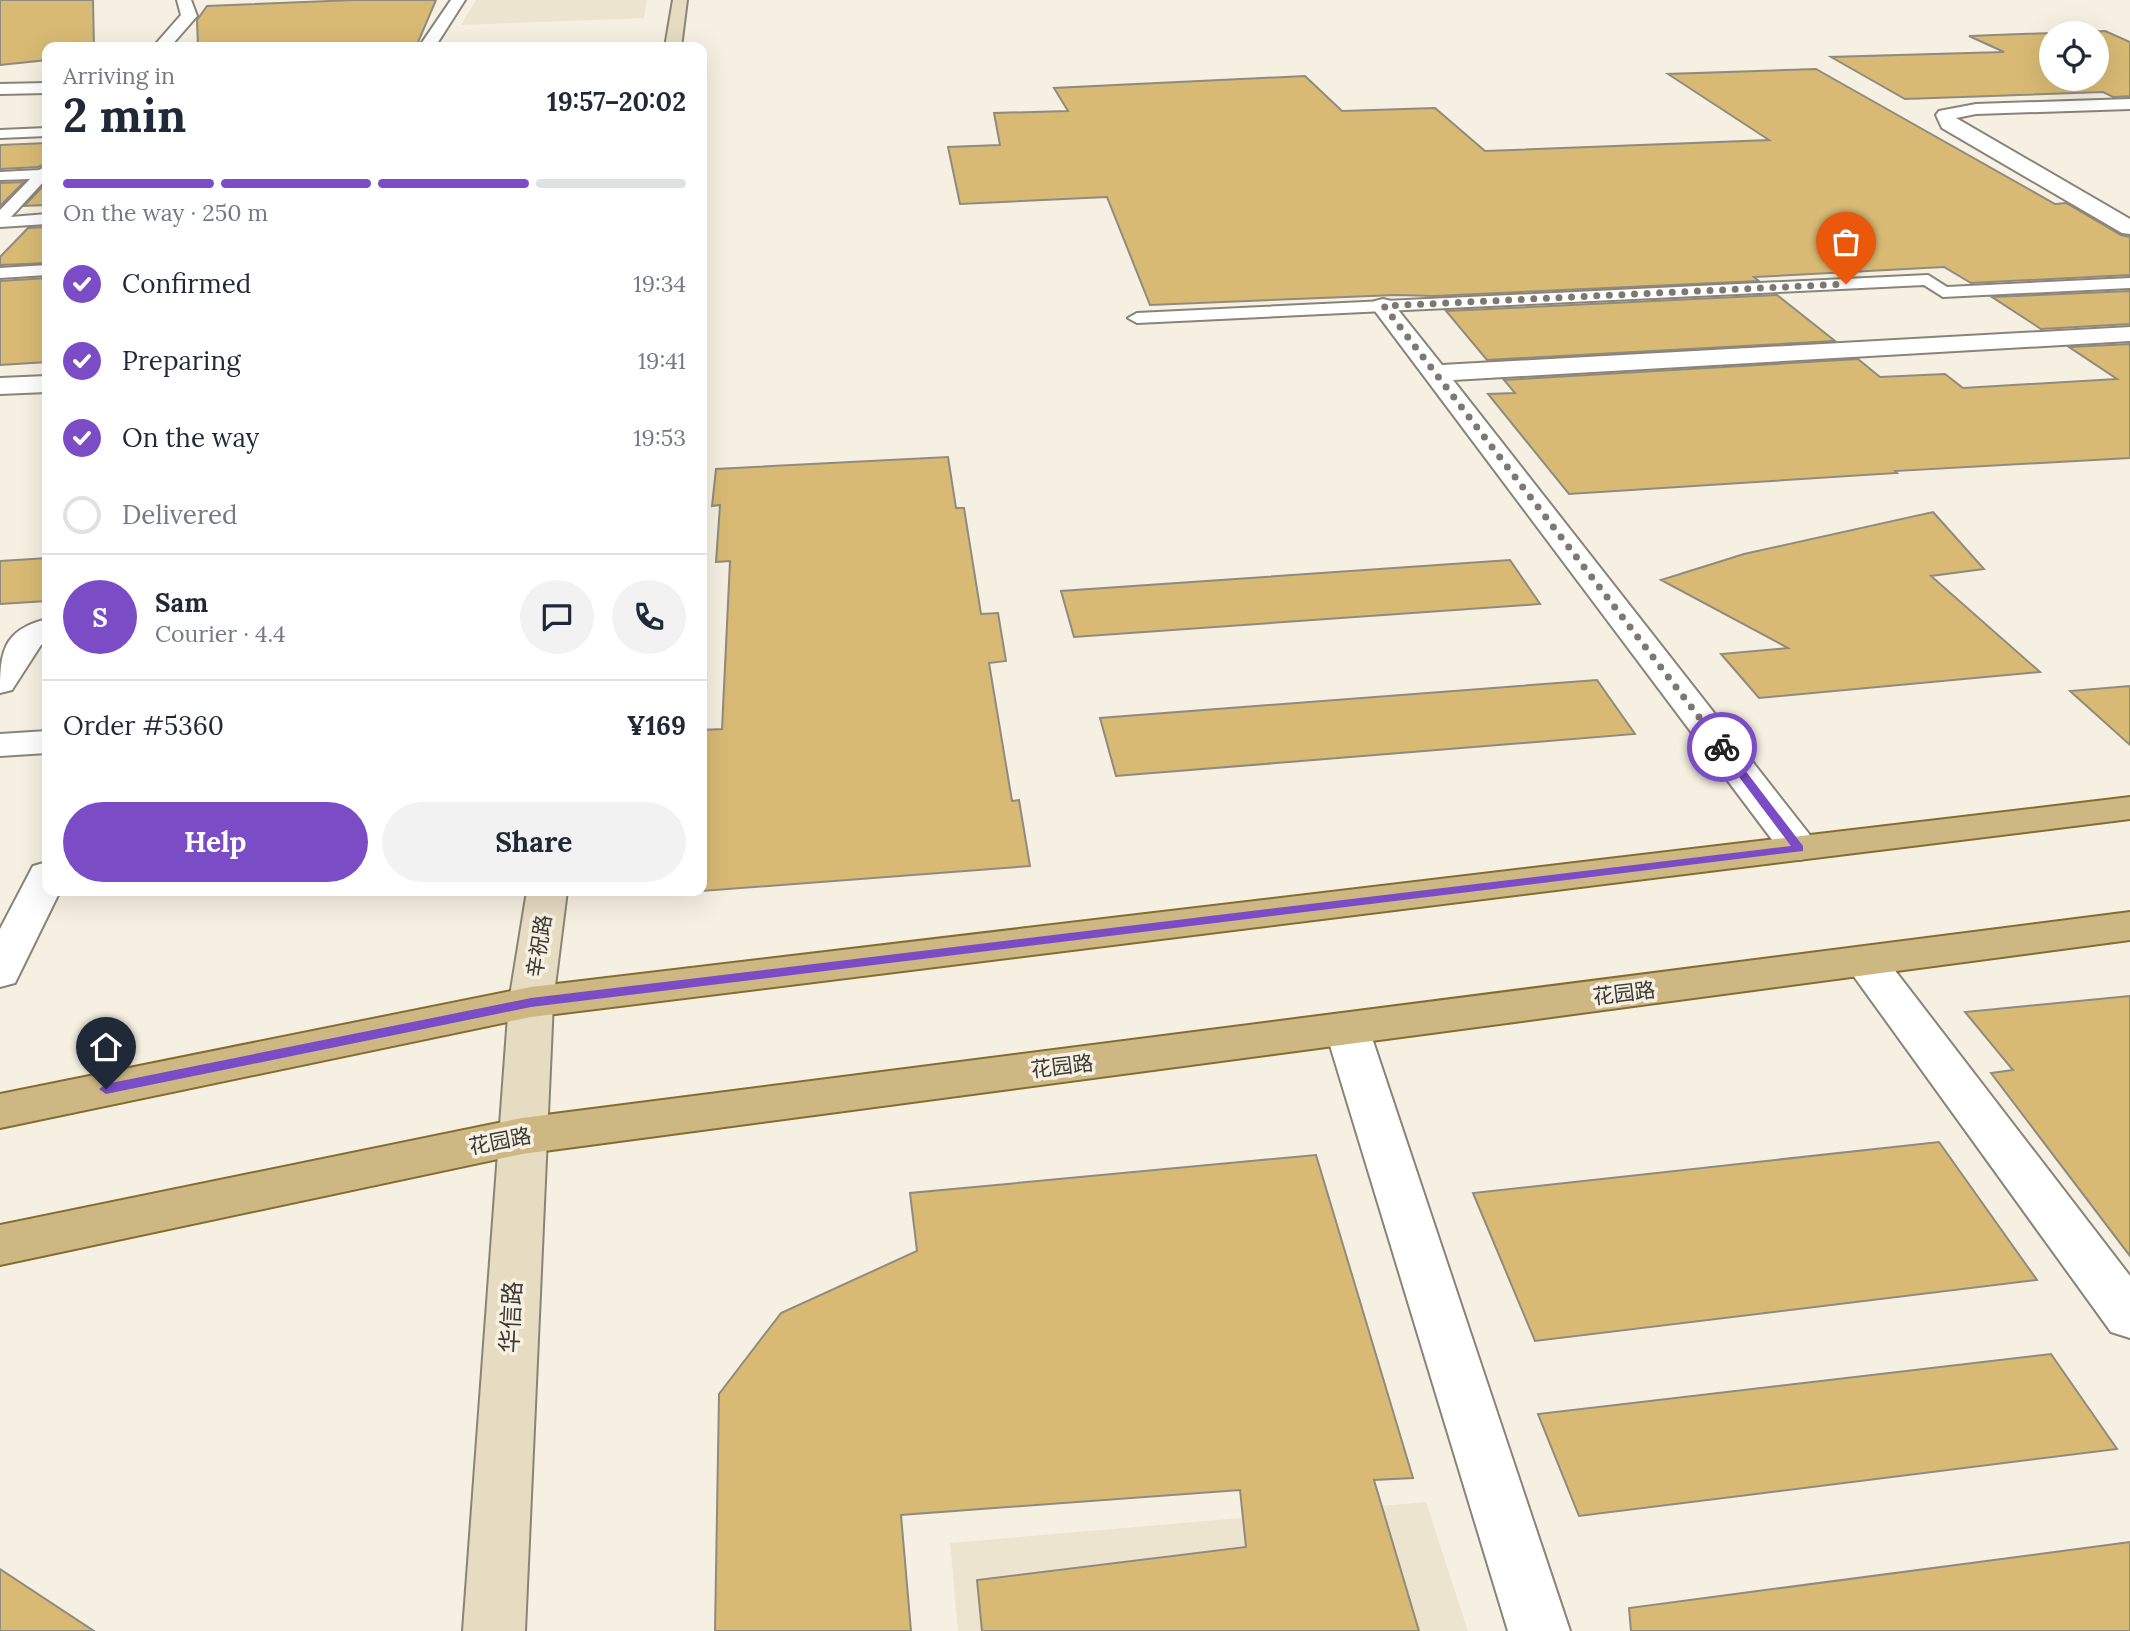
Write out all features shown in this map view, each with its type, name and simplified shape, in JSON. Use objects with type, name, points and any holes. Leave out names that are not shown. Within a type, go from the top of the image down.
[{"type":"main road","points":[[674,42],[680,0]]},
{"type":"main road","points":[[0,1111],[531,1002],[2130,808]]},
{"type":"main road","name":"辛祝路","points":[[531,1002],[546,896]]},
{"type":"main road","name":"花园路","points":[[0,1245],[522,1136],[2130,926]]},
{"type":"main road","name":"华信路","points":[[494,1631],[531,1002]]},
{"type":"street","points":[[166,42],[189,16],[184,0]]},
{"type":"street","points":[[430,42],[458,0]]},
{"type":"street","points":[[0,89],[42,88]]},
{"type":"street","points":[[2130,104],[1976,109],[1945,116],[1949,124],[2130,228]]},
{"type":"street","points":[[1384,306],[1799,848]]},
{"type":"street","points":[[1436,373],[2130,334]]},
{"type":"street","points":[[0,386],[42,384]]},
{"type":"street","points":[[0,683],[29,638],[42,632]]},
{"type":"street","points":[[0,745],[42,742]]},
{"type":"street","points":[[0,973],[42,885]]},
{"type":"street","points":[[1865,961],[2130,1316]]},
{"type":"street","points":[[1347,1029],[1539,1631]]},
{"type":"lane","points":[[0,134],[42,132]]},
{"type":"lane","points":[[0,176],[42,173]]},
{"type":"lane","points":[[0,220],[42,177]]},
{"type":"lane","points":[[0,220],[42,219]]},
{"type":"lane","points":[[0,272],[42,270]]},
{"type":"lane","points":[[1137,318],[1927,280],[1943,292],[2130,283]]},
{"type":"shaded area","points":[[476,0],[647,0],[644,18],[461,25]]},
{"type":"shaded area","points":[[1426,1502],[1468,1631],[958,1631],[950,1543]]},
{"type":"building","points":[[0,0],[93,0],[94,42],[42,42],[42,61],[0,65]]},
{"type":"building","points":[[354,0],[436,0],[418,42],[198,42],[197,20],[207,6]]},
{"type":"building","points":[[2039,33],[2039,91],[2109,91],[2109,33],[2130,42],[2130,96],[2113,97],[2103,92],[1905,99],[1831,57],[2004,52],[1969,36]]},
{"type":"building","points":[[1816,69],[2055,204],[2066,203],[2121,235],[2130,237],[2130,275],[1971,283],[1944,267],[1754,277],[1759,281],[1434,296],[1396,295],[1150,305],[1107,197],[960,204],[948,147],[1000,145],[994,113],[1068,111],[1054,88],[1305,76],[1342,111],[1435,108],[1485,151],[1769,140],[1668,74]]},
{"type":"building","points":[[42,143],[42,165],[0,169],[0,145]]},
{"type":"building","points":[[24,182],[0,206],[0,183]]},
{"type":"building","points":[[42,187],[42,205],[24,206]]},
{"type":"building","points":[[42,227],[42,263],[0,265],[0,257],[28,228]]},
{"type":"building","points":[[42,278],[42,362],[0,365],[0,281]]},
{"type":"building","points":[[2130,291],[2130,324],[2041,329],[1992,297]]},
{"type":"building","points":[[1777,295],[1835,341],[1487,360],[1446,311]]},
{"type":"building","points":[[2130,344],[2130,458],[1569,494],[1488,394],[1515,393],[1504,380],[1858,359],[1880,377],[1945,374],[1963,388],[2117,379],[2069,347]]},
{"type":"building","points":[[948,457],[956,508],[964,508],[981,614],[998,613],[1006,661],[989,663],[1012,801],[1019,800],[1030,866],[707,891],[707,730],[722,729],[730,561],[716,562],[720,505],[712,506],[716,469]]},
{"type":"building","points":[[1933,512],[1984,569],[1931,576],[2040,672],[1759,698],[1721,654],[1788,648],[1661,580],[1744,554]]},
{"type":"building","points":[[42,558],[42,601],[0,604],[0,561]]},
{"type":"building","points":[[1510,560],[1540,604],[1074,637],[1061,591]]},
{"type":"building","points":[[1597,680],[1635,734],[1116,776],[1100,718]]},
{"type":"building","points":[[2130,686],[2130,745],[2070,691]]},
{"type":"building","points":[[2130,996],[2130,1256],[1991,1073],[2013,1070],[1965,1012]]},
{"type":"building","points":[[1939,1142],[2037,1280],[1535,1341],[1473,1193]]},
{"type":"building","points":[[1316,1155],[1413,1478],[1374,1480],[1419,1631],[982,1631],[977,1580],[1246,1547],[1240,1490],[901,1515],[911,1631],[715,1631],[719,1394],[781,1313],[917,1251],[910,1193]]},
{"type":"building","points":[[2051,1354],[2117,1449],[1579,1516],[1538,1414]]},
{"type":"building","points":[[2130,1542],[2130,1631],[1631,1631],[1629,1608]]},
{"type":"building","points":[[0,1569],[94,1631],[0,1631]]},
{"type":"way so far","points":[[1722,747],[1384,306],[1846,284]]},
{"type":"route","points":[[106,1089],[531,1002],[1799,848],[1722,747]]}]
